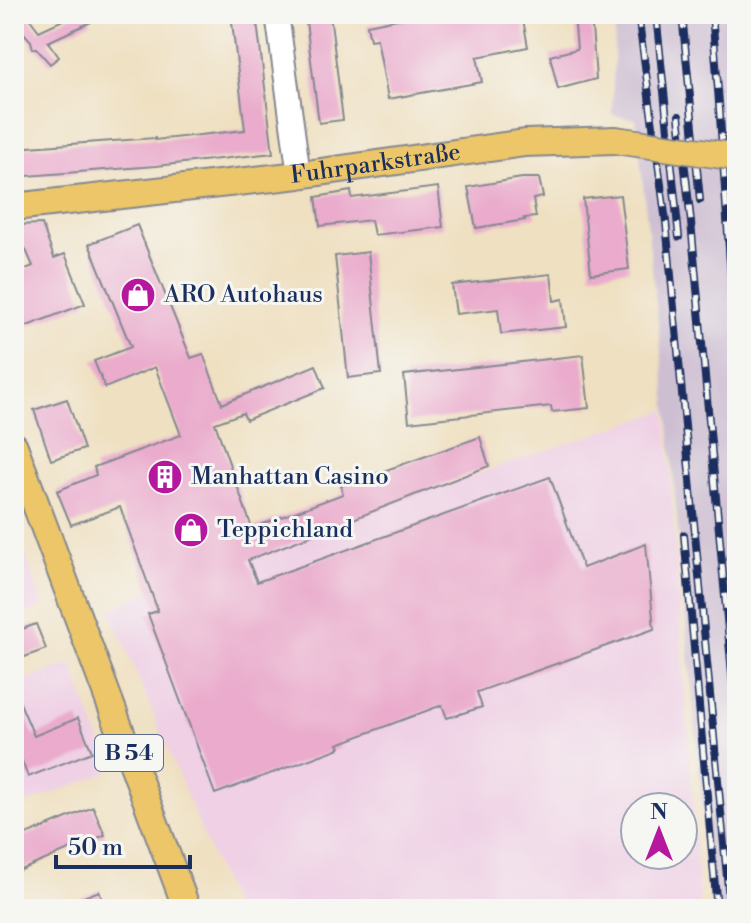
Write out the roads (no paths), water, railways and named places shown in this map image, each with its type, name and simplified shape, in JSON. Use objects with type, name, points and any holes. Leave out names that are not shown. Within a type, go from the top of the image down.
[{"type":"main road","name":"Fuhrparkstraße","points":[[14,207],[299,175],[525,143],[615,140],[737,157]]},
{"type":"main road","name":"B 54","points":[[14,446],[187,909]]},
{"type":"street","points":[[277,14],[299,175]]},
{"type":"railway","points":[[638,14],[666,222],[730,909]]},
{"type":"railway","points":[[656,14],[679,237]]},
{"type":"railway","points":[[682,14],[700,200]]},
{"type":"railway","points":[[712,14],[737,360]]},
{"type":"railway","points":[[679,116],[737,729]]},
{"type":"railway","points":[[684,535],[717,909]]},
{"type":"place","name":"ARO Autohaus","points":[[138,295]]},
{"type":"place","name":"Manhattan Casino","points":[[165,477]]},
{"type":"place","name":"Teppichland","points":[[191,530]]}]
